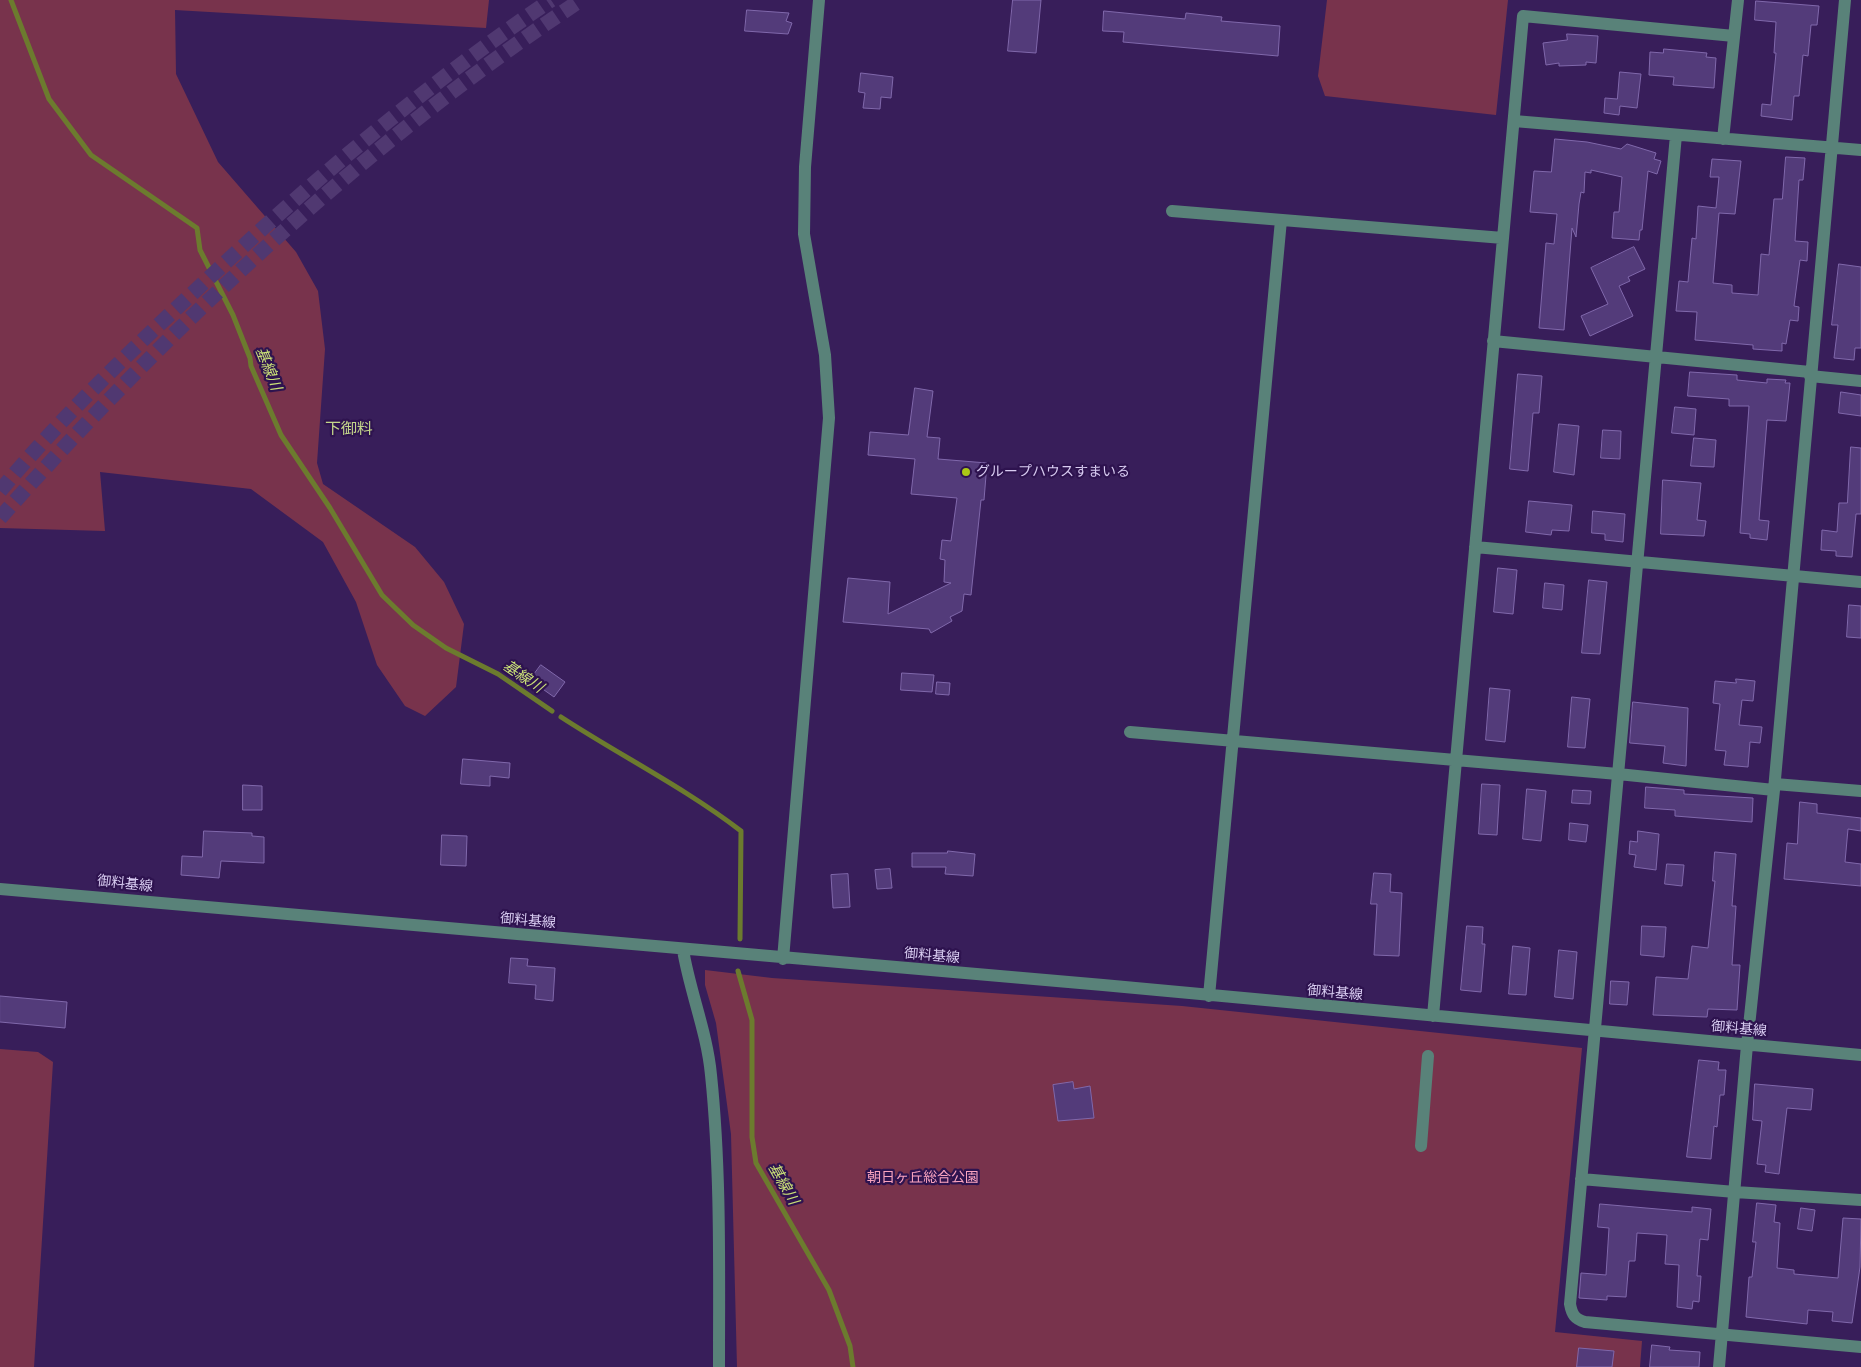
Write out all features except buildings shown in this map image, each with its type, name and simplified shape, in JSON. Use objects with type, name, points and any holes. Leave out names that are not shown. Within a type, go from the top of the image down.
[{"type":"street","points":[[783,959],[829,418],[825,355],[804,234],[805,167],[818,0]]},
{"type":"street","points":[[1723,139],[1738,0]]},
{"type":"street","points":[[1719,1367],[1747,1045],[1775,787],[1810,374],[1845,0]]},
{"type":"street","points":[[1433,1016],[1523,16],[1734,36]]},
{"type":"street","points":[[1514,121],[1861,150]]},
{"type":"street","points":[[1676,135],[1658,356],[1580,1179],[1570,1304],[1572,1314],[1578,1320],[1585,1322],[1861,1347]]},
{"type":"street","points":[[1172,211],[1503,238]]},
{"type":"street","points":[[1209,996],[1281,220]]},
{"type":"street","points":[[1493,341],[1658,356],[1861,381]]},
{"type":"street","points":[[1475,547],[1861,582]]},
{"type":"street","points":[[1130,732],[1775,787],[1861,791]]},
{"type":"street","name":"御料基線","points":[[0,889],[1861,1055]]},
{"type":"street","points":[[683,950],[688,982],[701,1021],[711,1074],[717,1159],[719,1367]]},
{"type":"street","points":[[1421,1146],[1428,1056]]},
{"type":"street","points":[[1580,1179],[1861,1200]]},
{"type":"green space","points":[[0,0],[489,0],[486,28],[175,10],[176,74],[218,162],[296,252],[318,291],[325,349],[317,463],[323,484],[415,547],[444,582],[464,624],[456,687],[425,716],[405,706],[377,665],[356,602],[323,542],[251,489],[100,472],[105,531],[0,528]]},
{"type":"green space","points":[[1327,0],[1508,0],[1496,115],[1325,96],[1318,76]]},
{"type":"green space","name":"朝日ヶ丘総合公園","points":[[705,970],[772,978],[1182,1006],[1582,1048],[1555,1332],[1642,1341],[1640,1367],[737,1367],[731,1134],[716,1023],[705,985]]},
{"type":"green space","points":[[0,1049],[38,1052],[53,1062],[34,1367],[0,1367]]},
{"type":"waterway","name":"基線川","points":[[11,0],[49,99],[91,155],[197,228],[200,250],[233,315],[250,358],[251,366],[281,435],[330,508],[382,595],[413,625],[446,648],[498,674],[552,711]]},
{"type":"waterway","name":"基線川","points":[[561,717],[675,786],[741,831],[740,939]]},
{"type":"waterway","name":"基線川","points":[[738,971],[752,1020],[752,1137],[756,1163],[829,1290],[850,1346],[853,1367]]},
{"type":"tunnel","points":[[0,491],[46,438],[119,363],[280,213],[412,102],[457,67],[551,0]]},
{"type":"tunnel","points":[[0,518],[132,376],[274,240],[423,114],[501,55],[581,0]]},
{"type":"place","name":"グループハウスすまいる","points":[[966,472]]},
{"type":"district","name":"下御料","points":[[349,429]]}]
